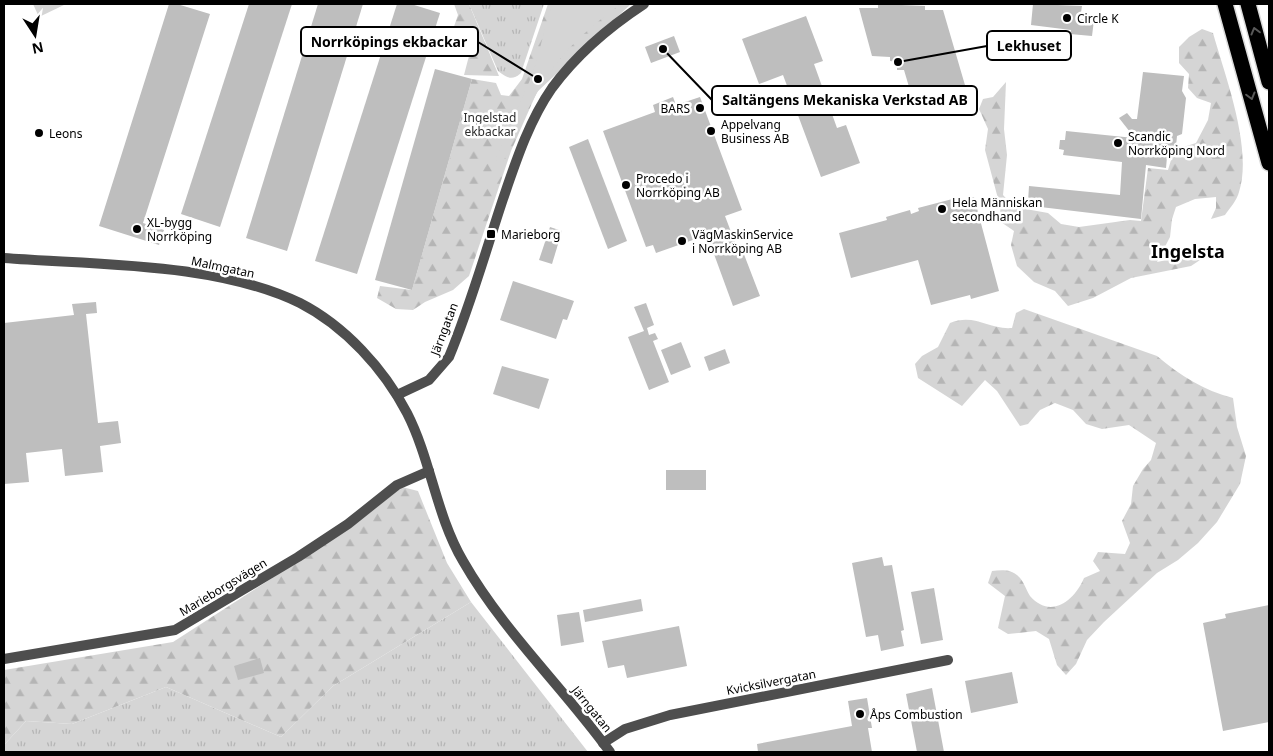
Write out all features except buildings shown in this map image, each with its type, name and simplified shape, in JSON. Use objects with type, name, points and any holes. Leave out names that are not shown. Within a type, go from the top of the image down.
[{"type":"highway","points":[[1225,4],[1269,163]]},
{"type":"highway","points":[[1248,4],[1269,82]]},
{"type":"street","name":"Järngatan","points":[[610,752],[493,605],[469,571],[452,539],[415,429],[397,395],[429,380],[449,357],[517,159],[538,112],[552,88],[578,58],[610,26],[644,4]]},
{"type":"street","name":"Malmgatan","points":[[4,258],[172,270],[217,278],[272,292],[300,304],[323,318],[344,335],[366,355],[397,395]]},
{"type":"street","name":"Marieborgsvägen","points":[[4,659],[175,630],[348,524],[397,485],[429,470]]},
{"type":"street","name":"Kvicksilvergatan","points":[[603,743],[625,729],[670,715],[948,660]]},
{"type":"green space","points":[[33,4],[66,4],[39,17]]},
{"type":"green space","name":"Ingelstad ekbackar","points":[[454,4],[469,4],[499,76],[464,75],[470,52],[449,41],[458,15]]},
{"type":"green space","points":[[469,4],[544,4],[521,73],[510,78],[498,71]]},
{"type":"green space","name":"Ingelstad ekbackar","points":[[548,4],[631,4],[537,92],[511,151],[469,276],[453,290],[425,302],[413,310],[396,309],[377,298],[380,286],[412,290],[472,79],[496,83],[501,95],[509,96],[522,79]]},
{"type":"green space","points":[[552,4],[621,4],[590,28],[563,55],[537,93],[503,162],[495,160],[533,73]]},
{"type":"green space","points":[[1202,29],[1213,33],[1236,112],[1243,155],[1242,174],[1237,198],[1225,215],[1211,219],[1216,208],[1216,197],[1195,199],[1176,207],[1172,219],[1170,237],[1157,262],[1206,249],[1206,256],[1191,266],[1131,278],[1093,298],[1068,306],[1055,291],[1034,282],[1017,266],[1011,245],[1014,231],[1001,222],[1000,206],[985,150],[988,129],[979,109],[983,99],[993,97],[1006,82],[1004,129],[1007,155],[1003,195],[1014,207],[1048,213],[1061,224],[1079,227],[1130,220],[1141,221],[1148,168],[1168,170],[1174,150],[1196,143],[1208,120],[1211,103],[1197,98],[1188,88],[1189,74],[1179,63],[1179,47],[1189,37]]},
{"type":"green space","points":[[1024,309],[1157,356],[1193,382],[1233,398],[1237,427],[1246,456],[1240,484],[1217,522],[1198,543],[1178,560],[1157,573],[1104,622],[1087,640],[1076,664],[1066,675],[1057,665],[1049,639],[1036,631],[1008,634],[998,628],[1005,596],[988,583],[992,571],[1006,570],[1015,574],[1022,580],[1030,596],[1038,603],[1054,607],[1068,600],[1075,593],[1084,578],[1100,571],[1093,561],[1098,552],[1125,554],[1130,543],[1122,521],[1131,504],[1133,486],[1151,460],[1156,443],[1129,425],[1102,429],[1086,424],[1073,410],[1055,403],[1040,410],[1028,424],[1020,426],[997,391],[985,380],[962,406],[918,378],[915,364],[922,356],[938,347],[950,323],[967,320],[996,327],[1012,328],[1016,313]]},
{"type":"green space","points":[[402,487],[418,491],[447,563],[471,602],[333,686],[281,737],[166,687],[72,724],[26,721],[4,745],[4,670],[173,642],[350,528]]},
{"type":"green space","points":[[471,602],[588,752],[4,752],[4,745],[26,721],[72,724],[166,687],[281,737],[333,686]]},
{"type":"place","name":"Circle K","points":[[1067,18]]},
{"type":"place","name":"Saltängens Mekaniska Verkstad AB","points":[[663,49]]},
{"type":"place","name":"Lekhuset","points":[[898,62]]},
{"type":"place","name":"Norrköpings ekbackar","points":[[538,79]]},
{"type":"place","name":"BARS","points":[[700,108]]},
{"type":"place","name":"Appelvang Business AB","points":[[711,131]]},
{"type":"place","name":"Leons","points":[[39,133]]},
{"type":"place","name":"Scandic Norrköping Nord","points":[[1118,143]]},
{"type":"place","name":"Procedo i Norrköping AB","points":[[626,185]]},
{"type":"place","name":"Hela Människan secondhand","points":[[942,209]]},
{"type":"place","name":"XL-bygg Norrköping","points":[[137,229]]},
{"type":"place","name":"Marieborg","points":[[491,234]]},
{"type":"place","name":"VägMaskinService i Norrköping AB","points":[[682,241]]},
{"type":"place","name":"Åps Combustion","points":[[860,714]]},
{"type":"district","name":"Ingelsta","points":[[1188,251]]}]
